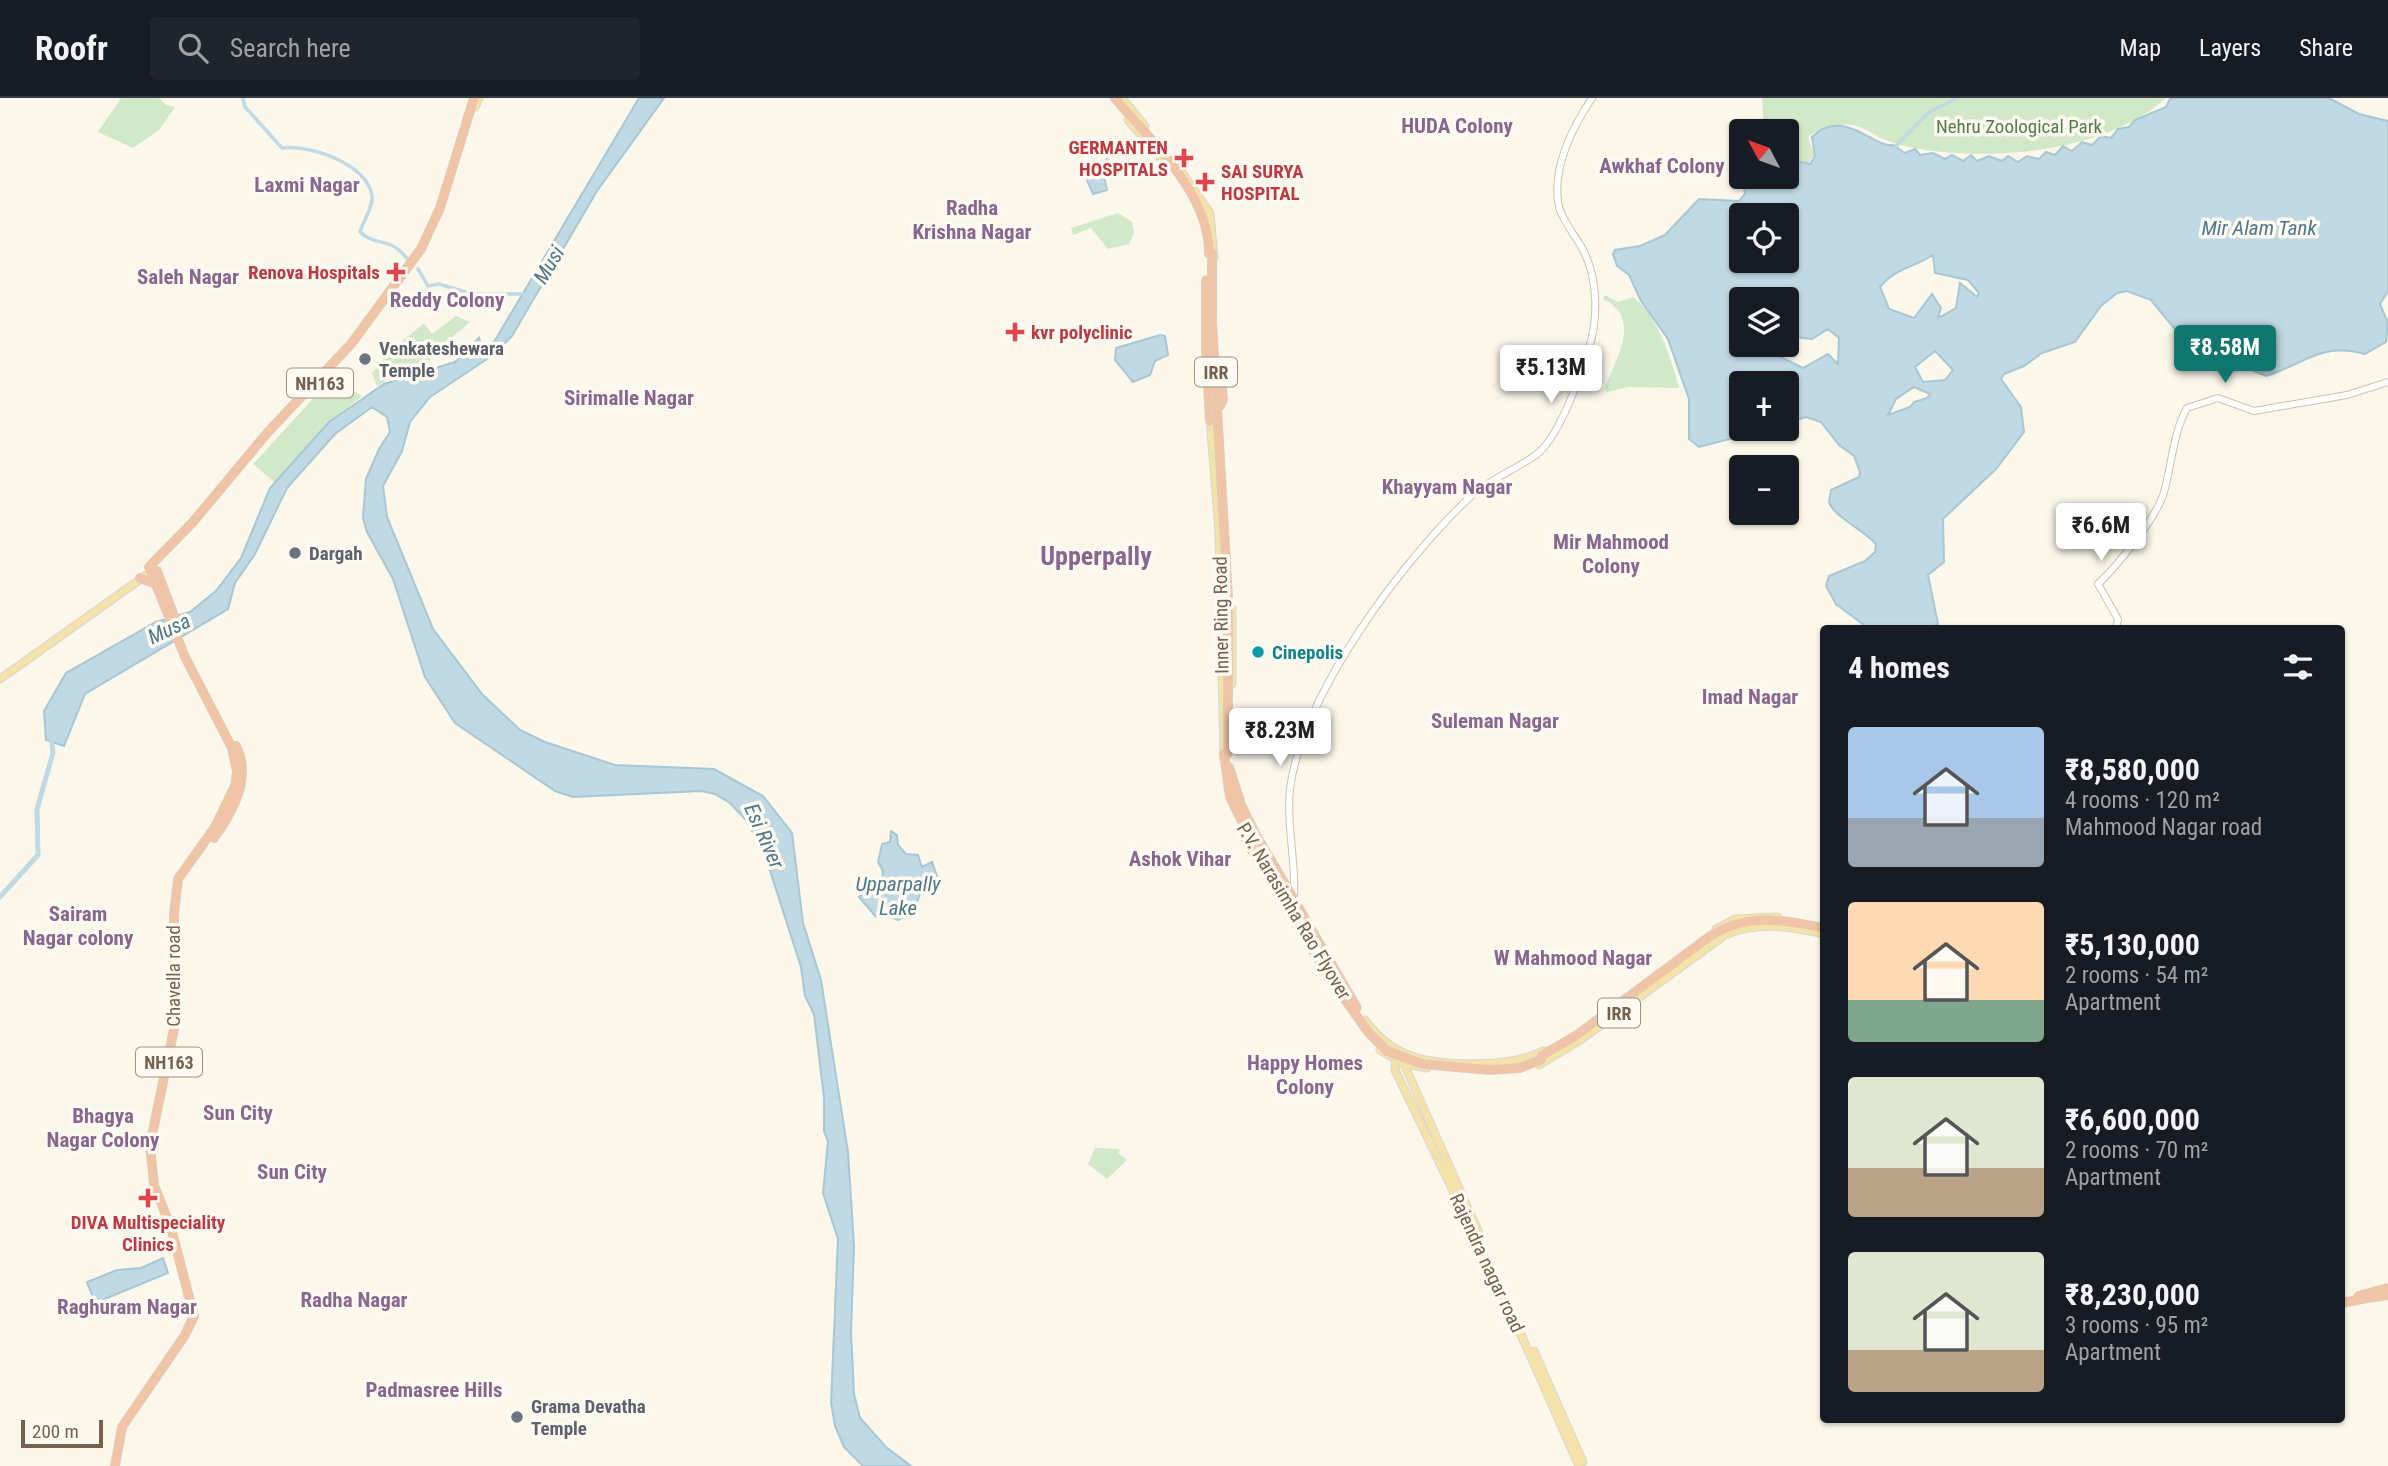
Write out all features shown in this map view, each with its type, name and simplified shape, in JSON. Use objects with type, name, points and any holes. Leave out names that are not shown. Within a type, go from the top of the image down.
[{"type":"highway","name":"P.V. Narasimha Rao Flyover","points":[[1116,98],[1199,202],[1208,229],[1211,254],[1208,307],[1223,597],[1227,783],[1244,831],[1361,1020],[1387,1051],[1415,1063],[1489,1070],[1520,1068],[1579,1038],[1711,939],[1732,928],[1763,922],[1820,929]]},
{"type":"highway","name":"NH163","points":[[159,583],[164,562],[271,435],[362,336],[425,250],[450,190],[475,100]]},
{"type":"highway","name":"NH163","points":[[154,568],[268,432],[351,344],[421,249],[440,208],[475,100]]},
{"type":"highway","points":[[1210,421],[1204,310],[1211,254]]},
{"type":"highway","points":[[1211,254],[1223,400],[1219,407]]},
{"type":"highway","points":[[154,568],[179,544]]},
{"type":"highway","name":"Chavella road","points":[[118,1466],[122,1427],[186,1335],[194,1316],[171,1228],[154,1185],[150,1145],[174,1029],[174,914],[178,879],[215,827],[234,786],[237,769],[232,748],[186,653],[154,568]]},
{"type":"highway","points":[[140,578],[159,583]]},
{"type":"highway","points":[[1227,767],[1255,833],[1361,1020]]},
{"type":"highway","points":[[1227,767],[1228,802],[1245,839],[1315,956],[1361,1020]]},
{"type":"highway","points":[[2345,1300],[2388,1292]]},
{"type":"main road","points":[[1294,895],[1290,802],[1293,772],[1303,739],[1343,660],[1379,603],[1450,517],[1473,494],[1543,448],[1569,398],[1589,348],[1596,297],[1584,252],[1559,205],[1558,184],[1568,141],[1592,98]]},
{"type":"main road","name":"Inner Ring Road","points":[[1211,254],[1219,407],[1227,470],[1232,612],[1227,767],[1239,809],[1362,1017],[1389,1045],[1407,1054],[1463,1062],[1510,1063],[1525,1059],[1578,1031],[1708,934],[1735,919],[1769,916],[1820,929]]},
{"type":"main road","name":"Inner Ring Road","points":[[1211,254],[1210,421],[1221,613],[1220,659],[1232,804],[1244,831],[1377,1047],[1394,1064]]},
{"type":"main road","points":[[2116,625],[2118,619],[2098,584],[2132,548],[2161,501],[2185,411],[2192,405],[2224,398],[2254,411],[2347,395],[2388,382]]},
{"type":"main road","points":[[0,677],[154,568]]},
{"type":"main road","points":[[0,677],[154,568]]},
{"type":"main road","points":[[1221,613],[1232,612]]},
{"type":"main road","name":"IRR","points":[[1394,1064],[1510,1073],[1531,1068],[1579,1041],[1725,935],[1747,927],[1766,925],[1820,930]]},
{"type":"main road","points":[[1394,1064],[1399,1050]]},
{"type":"main road","points":[[1404,1064],[1407,1054]]},
{"type":"main road","name":"Rajendra nagar road","points":[[1394,1064],[1557,1398],[1581,1466]]},
{"type":"main road","name":"Rajendra nagar road","points":[[1404,1064],[1406,1076],[1481,1243]]},
{"type":"main road","points":[[1406,1076],[1411,1069],[1425,1068]]},
{"type":"main road","points":[[2345,1300],[2388,1292]]},
{"type":"green space","points":[[121,98],[159,98],[166,105],[175,107],[159,130],[133,148],[98,132]]},
{"type":"green space","name":"Nehru Zoological Park","points":[[1762,98],[2166,98],[2143,115],[2087,140],[2024,152],[1992,154],[1927,150],[1893,143],[1863,128],[1846,125],[1823,129],[1808,137],[1814,155],[1808,163],[1799,160],[1799,119],[1763,119]]},
{"type":"green space","points":[[1118,213],[1132,222],[1134,233],[1129,244],[1108,249],[1091,228],[1073,235],[1071,228]]},
{"type":"green space","points":[[1605,295],[1618,302],[1633,297],[1650,316],[1663,339],[1679,388],[1628,387],[1607,392],[1604,389],[1620,353],[1624,328],[1622,317],[1615,307],[1603,299]]},
{"type":"green space","points":[[456,316],[470,322],[437,350],[421,372],[408,369],[377,386],[372,373],[388,353],[424,323],[432,334]]},
{"type":"green space","points":[[333,377],[362,396],[329,422],[299,459],[274,482],[253,464]]},
{"type":"green space","points":[[1095,1148],[1120,1149],[1118,1153],[1127,1160],[1107,1179],[1088,1164]]},
{"type":"water","points":[[639,98],[664,98],[597,191],[512,336],[493,355],[430,397],[410,422],[402,451],[383,486],[387,517],[433,629],[482,694],[520,730],[545,742],[615,765],[714,769],[763,796],[792,833],[803,923],[821,980],[848,1152],[854,1246],[851,1331],[854,1394],[860,1418],[886,1447],[911,1466],[863,1466],[844,1447],[835,1426],[831,1403],[838,1239],[823,1193],[828,1142],[824,1131],[824,1098],[814,1014],[805,996],[801,967],[765,855],[746,820],[730,803],[715,794],[701,791],[573,797],[555,791],[455,723],[425,677],[393,579],[367,532],[363,518],[366,479],[390,432],[387,417],[372,407],[335,434],[287,488],[255,554],[235,583],[228,609],[85,694],[64,746],[46,740],[44,711],[66,673],[156,622],[190,612],[216,591],[241,558],[270,488],[329,422],[384,384],[455,362],[479,338],[481,345],[494,342]]},
{"type":"water","name":"Mir Alam Tank","points":[[2176,98],[2329,98],[2359,114],[2388,121],[2388,291],[2380,304],[2388,323],[2386,342],[2365,354],[2336,351],[2313,356],[2266,376],[2187,344],[2151,300],[2127,291],[2117,293],[2101,306],[2075,342],[2042,353],[2024,366],[2004,374],[2001,379],[2021,407],[2024,432],[1996,469],[1943,519],[1944,562],[1928,575],[1938,624],[1864,625],[1836,604],[1826,586],[1829,576],[1865,561],[1875,552],[1876,544],[1837,513],[1829,502],[1831,490],[1859,477],[1860,472],[1854,456],[1839,445],[1821,422],[1806,417],[1799,419],[1799,371],[1729,371],[1729,439],[1699,447],[1689,439],[1689,399],[1668,339],[1641,301],[1629,275],[1617,266],[1613,254],[1615,250],[1640,246],[1665,235],[1699,199],[1739,201],[1745,194],[1744,189],[1799,189],[1799,162],[1810,164],[1815,156],[1812,137],[1835,126],[1847,127],[1886,145],[1893,145],[1905,153],[1915,149],[1920,155],[1933,153],[1945,159],[1952,155],[1963,161],[1971,155],[1977,161],[1989,156],[2002,161],[2008,156],[2018,162],[2027,156],[2039,159],[2046,152],[2055,155],[2063,146],[2072,151],[2082,142],[2092,145],[2101,136],[2111,138],[2118,129],[2129,127],[2135,120],[2166,107],[2170,99]],"holes":[[[1933,255],[1935,273],[1968,280],[1979,293],[1977,297],[1960,283],[1956,308],[1938,318],[1941,308],[1932,294],[1914,318],[1889,309],[1880,287],[1886,281]],[[1935,351],[1953,370],[1945,380],[1923,382],[1915,367]],[[1914,387],[1930,394],[1910,407],[1888,415],[1896,399]]]},
{"type":"water","points":[[1107,159],[1111,162],[1103,171],[1107,190],[1093,194],[1087,180]]},
{"type":"water","points":[[1160,335],[1165,336],[1168,355],[1155,361],[1150,375],[1133,382],[1115,360],[1116,348]]},
{"type":"water","name":"Upparpally Lake","points":[[891,831],[897,835],[898,845],[906,854],[918,855],[922,867],[932,862],[937,876],[923,885],[913,914],[898,920],[885,915],[876,917],[859,897],[874,888],[873,881],[882,881],[883,871],[878,862],[882,844],[890,842]]},
{"type":"water","points":[[163,1258],[168,1273],[95,1303],[87,1282],[117,1270],[141,1268]]},
{"type":"waterway","points":[[243,98],[245,107],[282,148],[307,149],[321,153],[336,158],[360,174],[372,196],[360,232],[366,237],[395,247],[409,261]]},
{"type":"waterway","points":[[1896,146],[1928,113],[1957,98]]},
{"type":"waterway","points":[[418,269],[428,286],[439,284],[472,294],[526,294]]},
{"type":"waterway","name":"Musa","points":[[0,897],[38,855],[37,809],[53,753],[51,736]]},
{"type":"place","name":"GERMANTEN HOSPITALS","points":[[1184,158]]},
{"type":"place","name":"SAI SURYA HOSPITAL","points":[[1205,182]]},
{"type":"place","name":"Renova Hospitals","points":[[396,272]]},
{"type":"place","name":"kvr polyclinic","points":[[1015,332]]},
{"type":"place","name":"Venkateshewara Temple","points":[[365,359]]},
{"type":"place","name":"Dargah","points":[[295,553]]},
{"type":"place","name":"Cinepolis","points":[[1258,652]]},
{"type":"place","name":"DIVA Multispeciality Clinics","points":[[148,1198]]},
{"type":"place","name":"Grama Devatha Temple","points":[[517,1417]]},
{"type":"district","name":"HUDA Colony","points":[[1457,126]]},
{"type":"district","name":"Awkhaf Colony","points":[[1662,166]]},
{"type":"district","name":"Laxmi Nagar","points":[[307,185]]},
{"type":"district","name":"Radha Krishna Nagar","points":[[972,220]]},
{"type":"district","name":"Saleh Nagar","points":[[188,277]]},
{"type":"district","name":"Reddy Colony","points":[[447,300]]},
{"type":"district","name":"Sirimalle Nagar","points":[[629,398]]},
{"type":"district","name":"Khayyam Nagar","points":[[1447,487]]},
{"type":"district","name":"Mir Mahmood Colony","points":[[1611,554]]},
{"type":"district","name":"Upperpally","points":[[1096,556]]},
{"type":"district","name":"Imad Nagar","points":[[1750,697]]},
{"type":"district","name":"Suleman Nagar","points":[[1495,721]]},
{"type":"district","name":"Ashok Vihar","points":[[1180,859]]},
{"type":"district","name":"Sairam Nagar colony","points":[[78,926]]},
{"type":"district","name":"W Mahmood Nagar","points":[[1573,958]]},
{"type":"district","name":"Happy Homes Colony","points":[[1305,1075]]},
{"type":"district","name":"Sun City","points":[[238,1113]]},
{"type":"district","name":"Bhagya Nagar Colony","points":[[103,1128]]},
{"type":"district","name":"Sun City","points":[[292,1172]]},
{"type":"district","name":"Radha Nagar","points":[[354,1300]]},
{"type":"district","name":"Raghuram Nagar","points":[[127,1307]]},
{"type":"district","name":"Padmasree Hills","points":[[434,1390]]},
{"type":"water label","name":"Musi","points":[[549,265]]},
{"type":"water label","name":"Esi River","points":[[764,836]]}]
